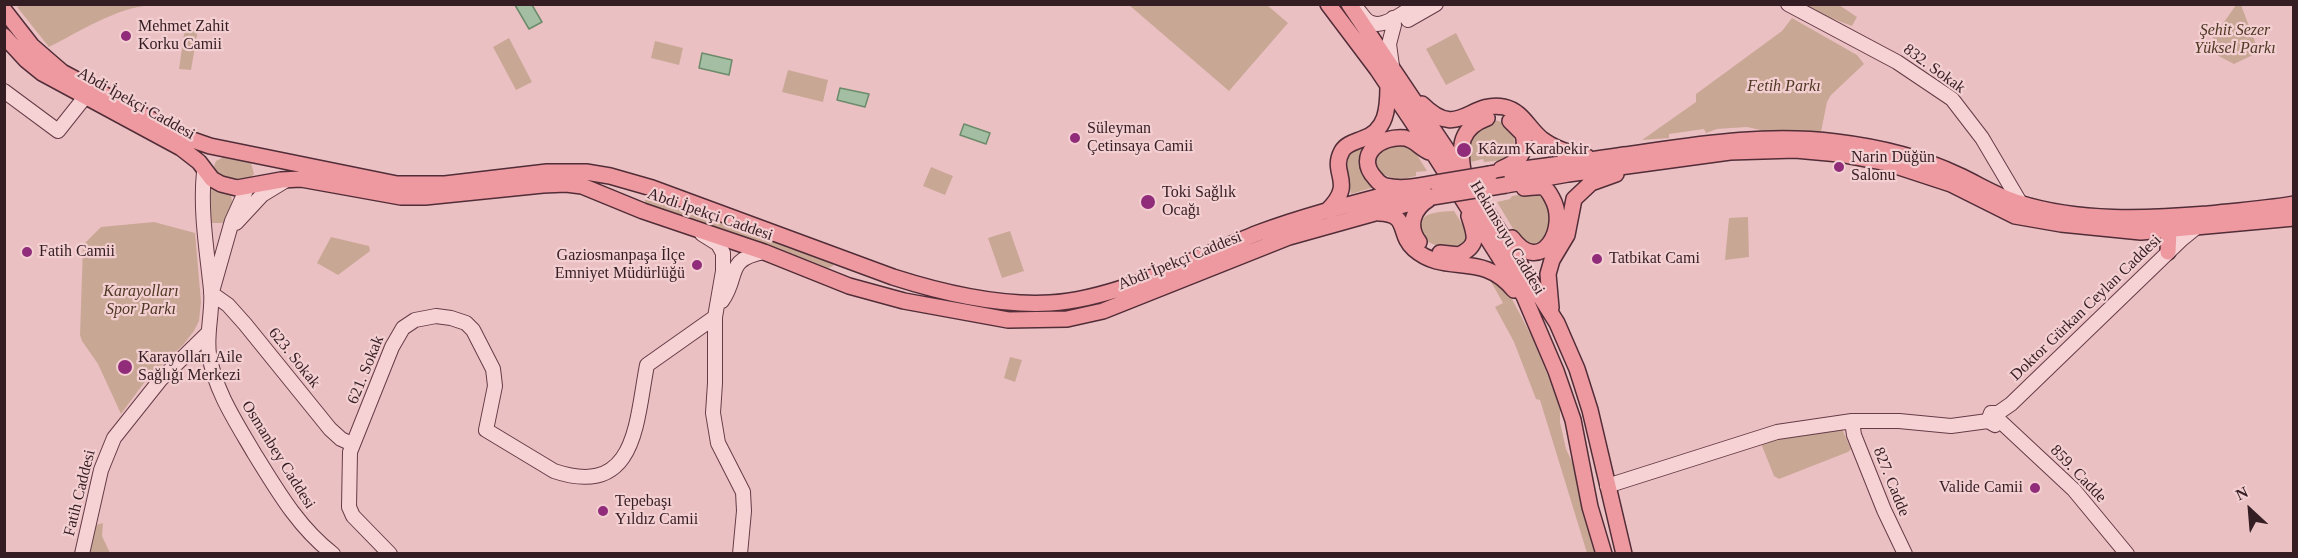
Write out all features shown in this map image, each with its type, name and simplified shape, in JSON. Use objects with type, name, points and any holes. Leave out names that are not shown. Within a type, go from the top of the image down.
[{"type":"main road","name":"Hekimsuyu Caddesi","points":[[1328,4],[1388,85],[1524,296],[1527,308],[1547,347],[1573,420],[1590,507],[1604,554]]},
{"type":"main road","name":"Hekimsuyu Caddesi","points":[[1349,4],[1392,66],[1551,311],[1577,369],[1590,410],[1624,554]]},
{"type":"main road","points":[[1349,4],[1373,24],[1393,23],[1436,4]]},
{"type":"main road","points":[[1392,66],[1389,44],[1393,23],[1417,4]]},
{"type":"main road","name":"832. Sokak","points":[[1788,5],[1898,62],[1952,99],[1982,138],[2021,204]]},
{"type":"main road","name":"Abdi İpekçi Caddesi","points":[[8,14],[32,46],[62,72],[184,137],[223,149],[397,184],[445,184],[547,172],[586,172],[630,181],[893,277],[933,288],[994,300],[1050,303],[1099,294],[1151,277],[1258,233],[1327,211],[1416,187]]},
{"type":"main road","name":"Abdi İpekçi Caddesi","points":[[4,36],[33,66],[85,97],[181,148],[198,162],[204,172],[220,184],[247,188],[290,178],[401,197],[425,197],[573,184],[592,189],[643,212],[764,252],[849,286],[904,301],[1008,320],[1067,319],[1103,311],[1289,237],[1376,213],[1434,190]]},
{"type":"main road","points":[[1327,211],[1337,200],[1342,188],[1339,162],[1343,149],[1372,135],[1380,126],[1386,117],[1388,85]]},
{"type":"main road","points":[[4,91],[58,131],[85,97]]},
{"type":"main road","points":[[1412,97],[1434,115],[1448,120],[1462,119],[1484,109],[1505,108],[1520,115],[1538,136],[1552,146],[1568,153],[1596,159]]},
{"type":"main road","points":[[1463,174],[1461,150],[1465,134],[1470,126],[1485,118],[1501,117],[1511,121],[1519,129],[1524,138],[1524,150],[1513,164],[1490,174],[1434,190],[1413,220],[1413,228],[1419,242],[1444,255],[1459,255],[1467,251],[1473,242],[1474,231],[1467,205]]},
{"type":"main road","points":[[1434,154],[1403,138],[1383,141],[1368,152],[1368,167],[1379,183],[1393,187],[1434,190],[1506,185],[1539,178],[1730,152],[1837,148],[1929,176],[2015,216],[2094,228],[2141,232],[2294,218]]},
{"type":"main road","points":[[1490,174],[1736,140],[1772,138],[1837,148],[1894,153],[1928,163],[2021,204],[2061,212],[2133,218],[2241,211],[2294,204]]},
{"type":"main road","points":[[204,172],[212,156],[223,149]]},
{"type":"main road","points":[[247,188],[255,182],[260,168],[252,156]]},
{"type":"main road","points":[[1551,311],[1548,274],[1552,260],[1567,235],[1574,199],[1591,183],[1639,164]]},
{"type":"main road","name":"Osmanbey Caddesi","points":[[204,172],[204,210],[211,293],[208,333],[212,369],[233,418],[286,504],[317,540],[333,554]]},
{"type":"main road","points":[[230,231],[253,202],[290,178]]},
{"type":"main road","points":[[1486,210],[1518,246],[1528,252],[1542,251],[1552,242],[1558,221],[1555,202],[1551,194],[1542,187],[1519,188],[1506,185]]},
{"type":"main road","name":"Osmanbey Caddesi","points":[[211,293],[230,231],[247,188]]},
{"type":"main road","points":[[643,212],[639,203],[642,194],[669,195]]},
{"type":"main road","points":[[1376,213],[1389,213],[1399,219],[1410,245],[1424,256],[1444,263],[1476,266],[1492,272],[1510,285],[1527,308]]},
{"type":"main road","name":"Doktor Gürkan Ceylan Caddesi","points":[[1996,419],[2168,252],[2198,226]]},
{"type":"main road","points":[[695,228],[718,244],[723,253],[717,311],[714,428],[718,443],[743,492],[744,511],[740,554]]},
{"type":"main road","points":[[2168,252],[2169,230]]},
{"type":"main road","points":[[717,311],[739,262],[750,255],[764,252]]},
{"type":"main road","points":[[814,272],[837,273],[840,261],[834,255]]},
{"type":"main road","name":"623. Sokak","points":[[211,293],[228,305],[245,324],[330,429],[341,439],[352,444]]},
{"type":"main road","name":"621. Sokak","points":[[390,554],[353,516],[349,507],[352,444],[403,328],[416,320],[436,316],[466,323],[473,330],[493,369],[495,386],[486,430],[554,471],[567,475],[592,477],[606,472],[617,464],[632,443],[647,365],[717,311]]},
{"type":"main road","name":"Fatih Caddesi","points":[[82,554],[96,486],[107,450],[161,379],[208,333]]},
{"type":"main road","points":[[1607,486],[1777,432],[1852,421],[1899,421],[1951,426],[1996,419]]},
{"type":"main road","name":"859. Cadde","points":[[1996,419],[2074,490],[2127,554]]},
{"type":"main road","name":"827. Cadde","points":[[1852,421],[1854,435],[1884,510],[1905,554]]},
{"type":"main road","points":[[369,554],[375,546],[374,537]]},
{"type":"green space","points":[[22,5],[152,5],[112,15],[49,47],[17,7]]},
{"type":"green space","points":[[1129,5],[1267,5],[1288,23],[1229,91]]},
{"type":"green space","points":[[1797,5],[1839,5],[1857,17],[1852,26]]},
{"type":"green space","name":"Şehit Sezer Yüksel Parkı","points":[[2236,5],[2241,5],[2259,52],[2234,64],[2205,49]]},
{"type":"green space","name":"Fetih Parkı","points":[[1792,18],[1857,55],[1864,64],[1831,95],[1827,102],[1821,132],[1769,132],[1747,127],[1717,129],[1706,133],[1704,129],[1669,134],[1669,138],[1642,140],[1696,102],[1696,94],[1782,31]]},
{"type":"green space","points":[[185,27],[198,29],[191,70],[179,69]]},
{"type":"green space","points":[[1456,33],[1475,70],[1446,85],[1426,49]]},
{"type":"green space","points":[[509,38],[532,82],[516,90],[493,47]]},
{"type":"green space","points":[[655,41],[683,48],[679,65],[651,58]]},
{"type":"green space","points":[[788,70],[828,80],[823,102],[782,92]]},
{"type":"green space","points":[[1491,120],[1504,123],[1512,130],[1515,141],[1513,155],[1505,160],[1484,162],[1483,159],[1471,162],[1469,147],[1472,137]]},
{"type":"green space","points":[[1404,142],[1414,150],[1427,171],[1416,172],[1416,176],[1399,180],[1378,173],[1372,154],[1376,148]]},
{"type":"green space","points":[[1369,143],[1371,188],[1351,194],[1346,161],[1350,151]]},
{"type":"green space","points":[[224,157],[251,163],[254,174],[241,181],[220,176],[216,173],[214,166],[216,161]]},
{"type":"green space","points":[[931,167],[953,176],[945,195],[923,186]]},
{"type":"green space","points":[[210,188],[231,195],[232,202],[225,223],[210,223]]},
{"type":"green space","points":[[1541,194],[1549,211],[1550,222],[1543,240],[1530,245],[1521,242],[1497,202],[1510,199],[1512,196]]},
{"type":"green space","points":[[650,196],[830,260],[833,266],[828,268],[757,241],[645,205],[645,199]]},
{"type":"green space","points":[[1454,211],[1469,235],[1465,246],[1446,250],[1424,240],[1420,235],[1420,221],[1423,218],[1439,212]]},
{"type":"green space","points":[[1748,217],[1749,257],[1725,260],[1729,218]]},
{"type":"green space","name":"Karayolları Spor Parkı","points":[[154,222],[195,233],[201,302],[199,321],[183,345],[146,380],[121,414],[98,364],[80,335],[83,245],[101,227]]},
{"type":"green space","points":[[1010,231],[1024,271],[1002,278],[988,238]]},
{"type":"green space","points":[[331,237],[369,246],[370,251],[338,275],[317,263]]},
{"type":"green space","points":[[1493,278],[1512,299],[1532,337],[1552,386],[1560,410],[1560,422],[1566,449],[1573,464],[1583,514],[1595,553],[1587,553],[1540,400],[1536,399],[1514,342],[1495,307],[1503,303],[1490,280]]},
{"type":"green space","points":[[1010,357],[1022,360],[1015,382],[1004,378]]},
{"type":"green space","points":[[1842,429],[1851,449],[1848,452],[1779,479],[1774,476],[1762,446],[1763,441]]},
{"type":"green space","points":[[103,523],[102,536],[110,553],[90,553],[96,525]]},
{"type":"shaded area","points":[[515,5],[532,5],[542,22],[529,29]]},
{"type":"shaded area","points":[[702,53],[732,60],[729,75],[699,68]]},
{"type":"shaded area","points":[[840,88],[869,94],[865,107],[837,100]]},
{"type":"shaded area","points":[[964,124],[990,133],[986,144],[960,135]]},
{"type":"place","name":"Mehmet Zahit Korku Camii","points":[[126,36]]},
{"type":"place","name":"Süleyman Çetinsaya Camii","points":[[1075,138]]},
{"type":"place","name":"Kâzım Karabekir","points":[[1464,150]]},
{"type":"place","name":"Narin Düğün Salonu","points":[[1839,167]]},
{"type":"place","name":"Toki Sağlık Ocağı","points":[[1148,202]]},
{"type":"place","name":"Fatih Camii","points":[[27,252]]},
{"type":"place","name":"Tatbikat Cami","points":[[1597,259]]},
{"type":"place","name":"Gaziosmanpaşa İlçe Emniyet Müdürlüğü","points":[[697,265]]},
{"type":"place","name":"Karayolları Aile Sağlığı Merkezi","points":[[125,367]]},
{"type":"place","name":"Valide Camii","points":[[2035,488]]},
{"type":"place","name":"Tepebaşı Yıldız Camii","points":[[603,511]]}]
